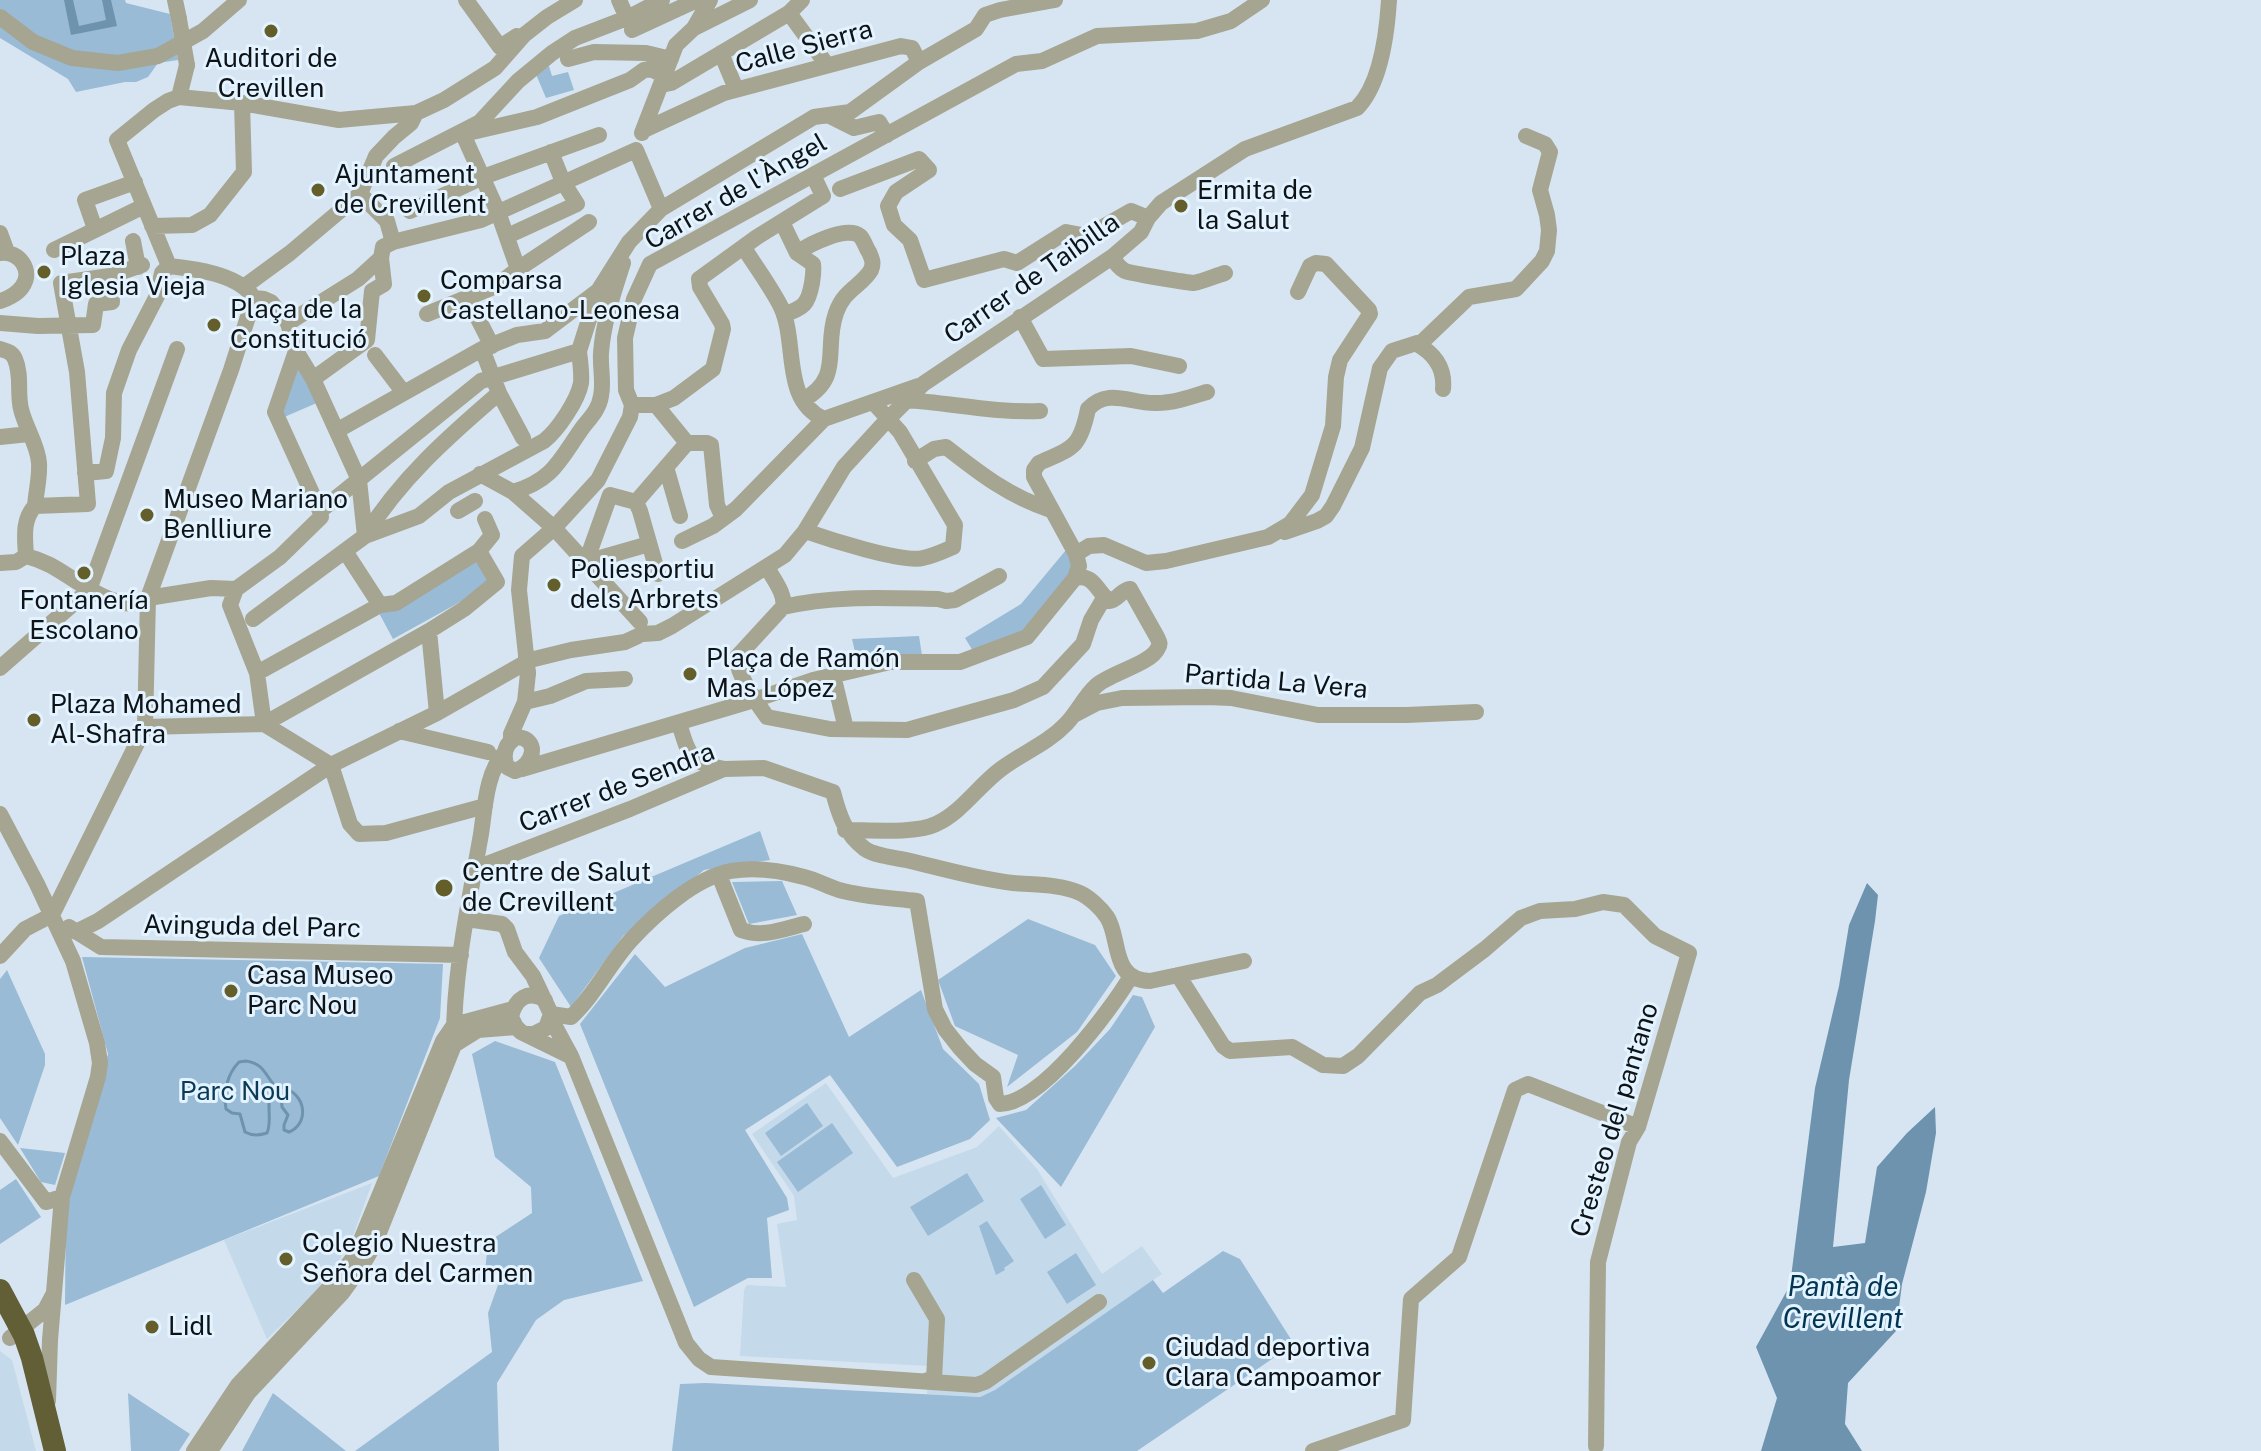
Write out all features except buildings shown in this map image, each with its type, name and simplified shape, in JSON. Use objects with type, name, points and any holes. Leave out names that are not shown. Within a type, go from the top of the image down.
[{"type":"highway","points":[[0,1290],[46,1451]]},
{"type":"highway","points":[[0,1315],[32,1358],[55,1451]]},
{"type":"street","points":[[175,0],[187,65],[179,97]]},
{"type":"street","points":[[0,17],[33,42],[72,58],[118,63],[158,56],[203,31],[239,0]]},
{"type":"street","points":[[466,0],[500,47],[516,36],[524,35]]},
{"type":"street","points":[[169,266],[117,140],[154,110],[179,97],[242,103],[339,120],[416,113],[444,100],[495,68],[524,35],[575,0]]},
{"type":"street","points":[[619,0],[630,24]]},
{"type":"street","points":[[630,24],[662,0]]},
{"type":"street","points":[[394,166],[480,122],[512,87],[552,53],[592,30],[630,24],[697,0]]},
{"type":"street","points":[[694,28],[710,0]]},
{"type":"street","points":[[313,379],[367,340],[372,291],[384,284],[383,247],[481,220],[636,150],[676,45],[694,28],[750,0]]},
{"type":"street","points":[[462,132],[477,132],[537,117],[630,80],[644,70],[651,69],[671,83],[789,13],[802,0]]},
{"type":"street","points":[[253,619],[365,536],[419,516],[483,467],[544,441],[559,426],[581,384],[579,351],[598,291],[629,242],[661,209],[814,117],[850,112],[919,62],[976,29],[985,8],[1000,10],[1055,0]]},
{"type":"street","name":"Carrer de l'Àngel","points":[[629,397],[625,338],[634,299],[650,264],[1016,64],[1042,61],[1097,36],[1197,31],[1231,21],[1262,0]]},
{"type":"street","name":"Carrer de Taibilla","points":[[923,384],[1112,257],[1141,232],[1161,203],[1245,149],[1357,108],[1367,94],[1381,56],[1388,24],[1389,0]]},
{"type":"street","points":[[789,13],[827,65]]},
{"type":"street","name":"Calle Sierra","points":[[644,130],[736,89],[901,46],[912,48],[919,62]]},
{"type":"street","points":[[568,59],[594,52],[646,53],[671,59]]},
{"type":"street","points":[[721,53],[736,89]]},
{"type":"street","points":[[152,226],[192,225],[210,215],[244,172],[242,103]]},
{"type":"street","points":[[0,956],[25,929],[52,915],[145,727],[148,598],[231,370],[249,292],[360,194],[376,156],[411,123],[416,113]]},
{"type":"street","name":"Carrer de l'Àngel","points":[[828,115],[854,128],[879,122],[887,135]]},
{"type":"street","points":[[462,132],[498,212],[518,269]]},
{"type":"street","points":[[410,211],[483,177],[599,135]]},
{"type":"street","points":[[1076,554],[1089,546],[1104,545],[1137,560],[1155,563],[1268,537],[1326,516],[1362,448],[1380,368],[1392,351],[1423,341],[1469,297],[1516,289],[1542,261],[1547,251],[1549,230],[1540,190],[1550,152],[1545,144],[1526,136]]},
{"type":"street","points":[[636,150],[661,209]]},
{"type":"street","points":[[514,233],[577,204],[563,182],[551,152]]},
{"type":"street","points":[[840,189],[919,159],[929,170],[896,192],[888,206],[894,225],[910,240],[924,280],[1004,259],[1017,263],[1066,232],[1087,236],[1131,211],[1148,218]]},
{"type":"street","points":[[656,405],[674,398],[713,369],[723,329],[698,283],[699,279],[757,237],[823,196],[813,175]]},
{"type":"street","points":[[95,229],[85,200],[135,182]]},
{"type":"street","points":[[360,194],[387,221],[393,242]]},
{"type":"street","points":[[54,250],[144,206]]},
{"type":"street","points":[[427,314],[496,286],[589,222]]},
{"type":"street","points":[[782,222],[797,253],[813,264],[814,271],[809,301],[784,315]]},
{"type":"street","points":[[0,233],[3,253],[15,255],[23,263],[26,273],[24,286],[2,301],[1,327],[93,325],[96,304],[112,302],[110,276]]},
{"type":"street","points":[[797,253],[825,238],[853,233],[862,238],[873,266],[840,302],[833,321],[827,378],[821,388],[803,400]]},
{"type":"street","points":[[35,506],[88,504],[77,372],[61,283],[110,276],[140,266],[133,241]]},
{"type":"street","points":[[513,492],[533,486],[561,462],[596,412],[602,390],[601,352],[613,294],[629,242]]},
{"type":"street","points":[[744,248],[784,315],[795,383],[809,413],[824,419]]},
{"type":"street","points":[[1112,257],[1126,271],[1182,283],[1193,283],[1225,273]]},
{"type":"street","points":[[288,323],[358,279],[381,258]]},
{"type":"street","points":[[1268,537],[1290,524],[1312,495],[1333,426],[1340,360],[1370,314],[1326,264],[1310,266],[1298,292]]},
{"type":"street","points":[[169,266],[206,270],[271,302],[288,323],[296,351],[338,430],[359,480],[365,536]]},
{"type":"street","points":[[85,473],[106,471],[113,438],[114,393],[129,350],[157,296],[162,273],[169,266]]},
{"type":"street","points":[[338,430],[487,347],[517,335],[545,331],[598,291]]},
{"type":"street","points":[[468,299],[487,347],[492,377],[523,438]]},
{"type":"street","points":[[1020,317],[1043,359],[1131,356],[1179,366]]},
{"type":"street","points":[[1417,344],[1442,368],[1443,389]]},
{"type":"street","points":[[0,349],[8,351],[14,358],[19,376],[19,401],[39,458],[35,506],[26,524],[26,556]]},
{"type":"street","points":[[0,668],[89,590],[177,349]]},
{"type":"street","points":[[264,724],[257,673],[230,605],[236,589],[300,540],[321,517],[275,412],[296,351]]},
{"type":"street","points":[[320,511],[481,381],[579,351]]},
{"type":"street","points":[[375,355],[404,393]]},
{"type":"street","points":[[637,629],[658,633],[672,626],[785,555],[805,531],[844,467],[923,384]]},
{"type":"street","points":[[682,541],[713,526],[736,509],[824,419],[923,384]]},
{"type":"street","points":[[602,390],[656,405],[687,443]]},
{"type":"street","points":[[501,748],[507,767],[512,771],[530,769],[813,680],[890,662],[960,662],[1027,637],[1075,578],[1079,566],[1076,554],[1034,477],[1039,463],[1075,445],[1084,428],[1088,409],[1099,399],[1114,396],[1166,403],[1207,392]]},
{"type":"street","points":[[365,536],[380,511],[412,473],[446,438],[499,393]]},
{"type":"street","points":[[210,1451],[248,1393],[342,1293],[363,1264],[374,1245],[454,1045],[461,955],[489,786],[501,748],[525,702],[528,663],[519,590],[522,556],[554,528],[598,480],[630,417],[629,397]]},
{"type":"street","points":[[906,400],[988,410],[1040,411]]},
{"type":"street","points":[[805,531],[887,554],[920,559],[953,547],[955,525],[900,432],[873,402]]},
{"type":"street","points":[[0,437],[29,434]]},
{"type":"street","points":[[113,438],[143,441]]},
{"type":"street","points":[[636,502],[687,443],[707,443],[711,445],[717,505],[723,518]]},
{"type":"street","points":[[915,461],[934,449],[946,447],[1003,490],[1051,510]]},
{"type":"street","points":[[483,467],[554,528],[622,601],[637,629]]},
{"type":"street","points":[[666,467],[680,516]]},
{"type":"street","points":[[586,562],[610,495],[636,502]]},
{"type":"street","points":[[458,511],[475,501]]},
{"type":"street","points":[[636,502],[658,574]]},
{"type":"street","points":[[257,673],[380,605],[396,603],[479,551],[492,535],[485,519]]},
{"type":"street","points":[[586,562],[649,544]]},
{"type":"street","points":[[345,551],[380,605]]},
{"type":"street","points":[[145,727],[264,724],[464,609],[497,582],[479,551]]},
{"type":"street","points":[[26,556],[52,566],[89,590],[128,604],[141,604],[148,598],[211,588],[236,589]]},
{"type":"street","points":[[0,563],[16,562],[26,556]]},
{"type":"street","points":[[767,567],[782,595],[783,607],[737,657],[737,664],[754,700],[767,717],[830,729],[907,730],[1014,700],[1043,687],[1083,644],[1091,620],[1104,598]]},
{"type":"street","points":[[783,607],[818,599],[856,597],[951,601],[999,576]]},
{"type":"street","points":[[845,830],[918,829],[932,826],[954,814],[980,786],[1015,758],[1048,740],[1104,679],[1145,660],[1159,647],[1157,637],[1130,589],[1112,601],[1104,598],[1091,579],[1075,578]]},
{"type":"street","points":[[76,932],[98,921],[331,765],[437,713],[528,663],[625,642],[637,629]]},
{"type":"street","points":[[429,631],[437,713]]},
{"type":"street","points":[[833,675],[846,729]]},
{"type":"street","points":[[525,702],[550,696],[586,681],[625,679]]},
{"type":"street","name":"Partida La Vera","points":[[1074,714],[1097,703],[1122,698],[1207,697],[1231,698],[1318,715],[1476,712]]},
{"type":"street","points":[[679,723],[687,751],[695,760],[707,767],[724,769]]},
{"type":"street","points":[[264,724],[331,765],[350,824],[359,834],[386,833],[486,803],[499,785],[529,760],[531,744]]},
{"type":"street","points":[[399,731],[501,748],[517,737],[524,737],[543,756],[553,760]]},
{"type":"street","name":"Carrer de Sendra","points":[[474,869],[724,769],[764,768],[833,792],[845,830]]},
{"type":"street","points":[[0,814],[5,833],[52,915],[73,961],[100,1063],[62,1197],[47,1418]]},
{"type":"street","points":[[845,830],[868,852],[994,881],[1079,893],[1108,918],[1118,956],[1131,976],[1142,981],[1244,961]]},
{"type":"street","points":[[571,1056],[522,1031],[511,1017],[520,998],[539,997],[549,1011],[571,1017],[632,940],[684,893],[704,880],[732,871],[787,873],[861,895],[917,901],[935,1009],[960,1048],[993,1077],[1000,1104],[1010,1104],[1041,1084],[1071,1056],[1105,1017],[1131,976]]},
{"type":"street","points":[[719,875],[741,930],[764,934],[804,924]]},
{"type":"street","name":"Cresteo del pantano","points":[[1178,975],[1223,1046],[1230,1051],[1292,1047],[1323,1065],[1343,1066],[1358,1056],[1420,993],[1437,985],[1521,918],[1540,911],[1575,909],[1603,902],[1624,905],[1655,936],[1689,953],[1638,1127],[1629,1142],[1598,1262],[1596,1446]]},
{"type":"street","name":"Avinguda del Parc","points":[[52,915],[101,947],[461,955]]},
{"type":"street","points":[[466,919],[502,924],[507,929],[515,952],[533,976],[571,1056],[686,1343],[699,1359],[711,1367],[976,1385],[985,1382],[1099,1302]]},
{"type":"street","points":[[454,1018],[474,1019],[513,1009]]},
{"type":"street","points":[[454,1045],[478,1030],[540,1032],[546,1028],[549,1011]]},
{"type":"street","points":[[194,1451],[238,1385],[332,1285],[354,1257],[454,1018]]},
{"type":"street","points":[[1313,1451],[1403,1420],[1411,1299],[1459,1257],[1515,1090],[1528,1084],[1638,1127]]},
{"type":"street","points":[[0,1141],[46,1202],[62,1197]]},
{"type":"street","points":[[914,1280],[937,1319],[934,1380],[928,1380]]},
{"type":"street","points":[[13,1335],[45,1310],[54,1292]]},
{"type":"street","points":[[13,1335],[37,1334],[50,1340]]},
{"type":"shaded area","points":[[826,1083],[893,1178],[977,1147],[999,1126],[1037,1169],[1102,1274],[1142,1246],[1162,1274],[995,1390],[980,1397],[927,1394],[928,1366],[740,1356],[744,1290],[747,1285],[786,1287],[777,1224],[797,1220],[794,1196],[752,1134]]},
{"type":"shaded area","name":"Colegio Nuestra Señora del Carmen","points":[[372,1183],[354,1233],[330,1278],[267,1339],[224,1240]]},
{"type":"shaded area","points":[[0,1351],[12,1360],[36,1451],[0,1451]]},
{"type":"green space","points":[[0,0],[125,0],[126,3],[170,14],[178,60],[158,63],[148,77],[136,82],[76,92],[68,79],[0,38]]},
{"type":"green space","points":[[549,66],[552,76],[568,72],[574,90],[546,98],[535,72]]},
{"type":"green space","points":[[300,358],[319,402],[282,418],[280,414]]},
{"type":"green space","points":[[1071,544],[1079,566],[1027,637],[976,656],[965,638],[1021,604]]},
{"type":"green space","points":[[478,560],[491,585],[393,639],[379,613]]},
{"type":"green space","points":[[919,636],[923,662],[859,669],[852,639]]},
{"type":"green space","points":[[760,831],[770,860],[704,870],[623,936],[571,1007],[539,958],[559,916]]},
{"type":"green space","points":[[782,881],[797,915],[749,924],[732,882]]},
{"type":"green space","points":[[1028,919],[1095,945],[1116,976],[1077,1032],[1007,1087],[1018,1055],[955,1026],[938,980]]},
{"type":"green space","points":[[802,934],[849,1037],[921,990],[943,1049],[979,1084],[990,1120],[970,1139],[897,1167],[830,1075],[745,1130],[787,1198],[789,1210],[767,1218],[772,1278],[748,1278],[694,1307],[580,1024],[635,954],[665,987],[745,948]]},
{"type":"green space","name":"Parc Nou","points":[[82,957],[443,964],[440,1018],[379,1176],[65,1305],[66,1200],[108,1054]]},
{"type":"green space","points":[[7,970],[45,1054],[45,1065],[18,1145],[0,1118],[0,979]]},
{"type":"green space","points":[[1133,995],[1142,997],[1155,1027],[1061,1187],[996,1118],[1026,1110],[1110,1029]]},
{"type":"green space","points":[[495,1041],[555,1062],[643,1281],[564,1300],[536,1320],[497,1383],[499,1451],[355,1451],[492,1352],[488,1313],[498,1285],[485,1272],[488,1242],[532,1213],[531,1187],[495,1157],[472,1054]]},
{"type":"green space","points":[[807,1103],[823,1126],[781,1156],[765,1133]]},
{"type":"green space","points":[[832,1123],[853,1153],[798,1192],[777,1162]]},
{"type":"green space","points":[[20,1148],[65,1153],[55,1185],[41,1182]]},
{"type":"green space","points":[[967,1173],[984,1201],[928,1236],[910,1207]]},
{"type":"green space","points":[[16,1179],[41,1217],[0,1244],[0,1190]]},
{"type":"green space","points":[[1041,1185],[1066,1225],[1045,1239],[1020,1199]]},
{"type":"green space","points":[[987,1221],[1014,1261],[996,1275],[979,1226]]},
{"type":"green space","name":"Ciudad deportiva Clara Campoamor","points":[[1223,1251],[1240,1259],[1294,1344],[1137,1451],[672,1451],[680,1384],[980,1397],[995,1390],[1153,1280],[1163,1293]]},
{"type":"green space","points":[[1076,1253],[1096,1285],[1067,1304],[1047,1272]]},
{"type":"green space","points":[[128,1393],[190,1434],[179,1451],[131,1451]]},
{"type":"green space","points":[[273,1393],[346,1451],[242,1451]]},
{"type":"water","points":[[64,0],[73,0],[79,26],[106,20],[102,0],[111,0],[117,26],[71,35]]},
{"type":"water","name":"Pantà de Crevillent","points":[[1867,883],[1878,895],[1849,1080],[1833,1247],[1865,1243],[1877,1167],[1935,1107],[1936,1133],[1926,1192],[1902,1284],[1896,1331],[1848,1383],[1845,1424],[1862,1451],[1761,1451],[1777,1398],[1756,1347],[1790,1285],[1815,1088],[1839,986],[1849,925]]},
{"type":"waterway","points":[[246,1061],[260,1067],[274,1085],[287,1089],[298,1098],[303,1111],[295,1128],[289,1132],[284,1130],[288,1115],[282,1107],[279,1092],[272,1092],[270,1097],[267,1133],[255,1135],[245,1132],[240,1114],[226,1109],[229,1078],[239,1062],[246,1061]]},
{"type":"place","name":"Auditori de Crevillen","points":[[271,31]]},
{"type":"place","name":"Ajuntament de Crevillent","points":[[318,190]]},
{"type":"place","name":"Ermita de la Salut","points":[[1181,206]]},
{"type":"place","name":"Plaza Iglesia Vieja","points":[[44,272]]},
{"type":"place","name":"Comparsa Castellano-Leonesa","points":[[424,296]]},
{"type":"place","name":"Plaça de la Constitució","points":[[214,325]]},
{"type":"place","name":"Museo Mariano Benlliure","points":[[147,515]]},
{"type":"place","name":"Fontanería Escolano","points":[[84,573]]},
{"type":"place","name":"Poliesportiu dels Arbrets","points":[[554,585]]},
{"type":"place","name":"Plaça de Ramón Mas López","points":[[690,674]]},
{"type":"place","name":"Plaza Mohamed Al-Shafra","points":[[34,720]]},
{"type":"place","name":"Centre de Salut de Crevillent","points":[[444,888]]},
{"type":"place","name":"Casa Museo Parc Nou","points":[[231,991]]},
{"type":"place","name":"Colegio Nuestra Señora del Carmen","points":[[286,1259]]},
{"type":"place","name":"Lidl","points":[[152,1327]]},
{"type":"place","name":"Ciudad deportiva Clara Campoamor","points":[[1149,1363]]}]
